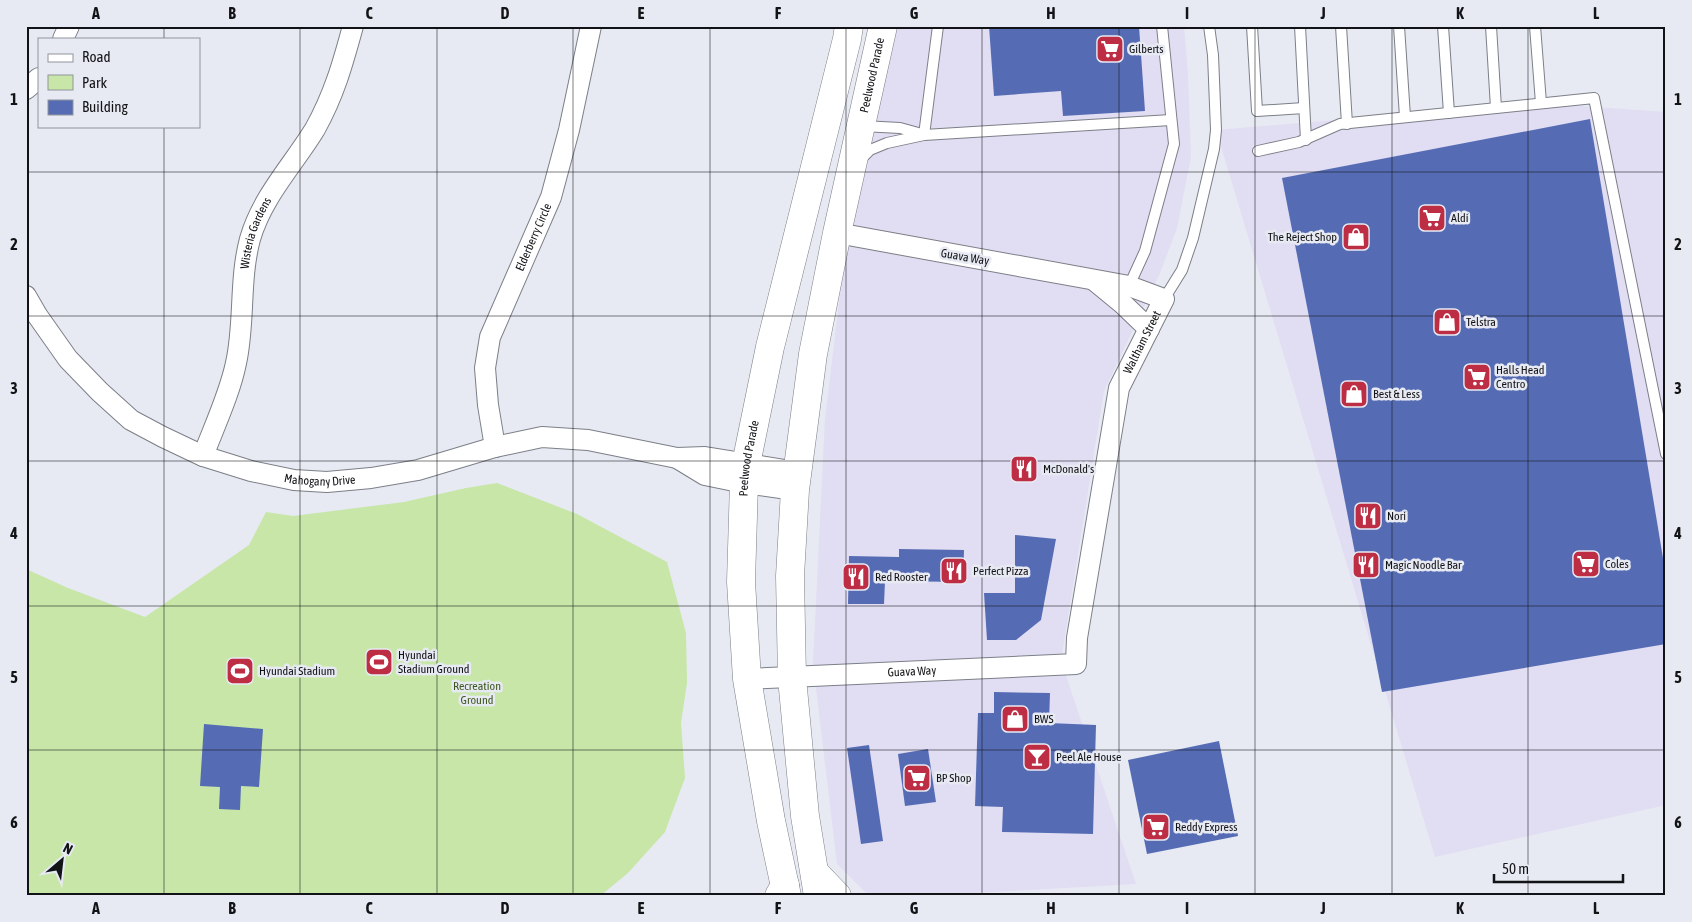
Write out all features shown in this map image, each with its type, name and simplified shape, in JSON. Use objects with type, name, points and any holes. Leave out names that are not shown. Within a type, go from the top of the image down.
[{"type":"main road","name":"Peelwood Parade","points":[[784,892],[746,679],[741,582],[745,473],[770,348],[848,39],[849,26]]},
{"type":"main road","name":"Peelwood Parade","points":[[816,884],[805,816],[792,678],[790,576],[796,481],[813,354],[837,233],[883,26]]},
{"type":"main road","points":[[812,176],[834,144],[848,128],[861,126]]},
{"type":"main road","points":[[816,884],[837,896]]},
{"type":"street","points":[[63,38],[69,26]]},
{"type":"street","name":"Wisteria Gardens","points":[[203,456],[236,365],[241,333],[245,267],[250,239],[262,208],[314,130],[328,104],[339,77],[353,26]]},
{"type":"street","name":"Elderberry Circle","points":[[495,447],[488,405],[485,368],[490,336],[551,197],[569,130],[591,26]]},
{"type":"street","points":[[26,89],[38,79]]},
{"type":"street","name":"Guava Way","points":[[837,233],[1129,286],[1164,299]]},
{"type":"street","name":"Guava Way","points":[[1093,280],[1123,304],[1149,329]]},
{"type":"street","name":"Mahogany Drive","points":[[26,296],[68,359],[106,398],[131,420],[163,438],[203,456],[251,471],[294,480],[327,482],[371,478],[418,470],[495,447],[542,437],[588,440],[677,458],[706,475],[745,473],[796,481]]},
{"type":"street","name":"Waltham Street","points":[[1076,664],[1077,638],[1119,388],[1164,299]]},
{"type":"street","name":"Guava Way","points":[[746,679],[1076,664]]},
{"type":"lane","points":[[924,135],[938,26]]},
{"type":"lane","points":[[1129,286],[1145,251],[1174,144],[1162,26]]},
{"type":"lane","name":"Waltham Street","points":[[1164,299],[1182,270],[1193,238],[1214,149],[1216,130],[1209,26]]},
{"type":"lane","points":[[1252,26],[1257,111],[1304,108]]},
{"type":"lane","points":[[1300,26],[1306,140]]},
{"type":"lane","points":[[1341,26],[1347,124]]},
{"type":"lane","points":[[1399,26],[1405,118]]},
{"type":"lane","points":[[1443,26],[1449,113]]},
{"type":"lane","points":[[1491,26],[1496,108]]},
{"type":"lane","points":[[1535,26],[1541,103]]},
{"type":"lane","points":[[1258,151],[1306,140],[1340,124],[1594,98],[1666,454]]},
{"type":"lane","points":[[852,169],[870,150],[924,135],[1171,120]]},
{"type":"lane","points":[[861,126],[900,128],[924,135]]},
{"type":"shaded area","points":[[891,26],[1184,26],[1191,157],[1177,228],[1160,273],[1104,391],[1061,661],[1136,884],[921,896],[869,896],[837,864],[813,663],[825,419],[849,220]]},
{"type":"shaded area","name":"Halls Head Centro","points":[[1538,103],[1666,112],[1666,805],[1435,857],[1216,130]]},
{"type":"green space","name":"Recreation Ground","points":[[497,483],[577,514],[667,562],[686,633],[687,683],[681,723],[685,778],[665,832],[628,873],[600,896],[26,896],[26,569],[68,588],[145,617],[249,545],[266,512],[293,516],[404,502]]},
{"type":"building","points":[[989,26],[1139,26],[1145,111],[1063,116],[1061,91],[994,96]]},
{"type":"building","name":"Halls Head Centro","points":[[1590,119],[1666,576],[1666,644],[1382,692],[1282,178]]},
{"type":"building","points":[[1015,535],[1056,539],[1041,620],[1016,640],[987,640],[984,593],[1015,593]]},
{"type":"building","points":[[899,549],[964,550],[963,582],[885,581],[884,604],[848,604],[849,556],[899,557]]},
{"type":"building","points":[[994,692],[1050,693],[1049,723],[1096,725],[1093,834],[1002,832],[1003,807],[975,806],[978,713],[994,713]]},
{"type":"building","points":[[204,724],[263,729],[259,787],[241,786],[240,810],[219,809],[220,787],[200,786]]},
{"type":"building","points":[[1219,741],[1238,836],[1147,854],[1128,760]]},
{"type":"building","points":[[869,745],[883,841],[861,844],[847,748]]},
{"type":"building","name":"BP Shop","points":[[928,749],[936,802],[905,806],[898,754]]},
{"type":"place","name":"Gilberts","points":[[1110,49]]},
{"type":"place","name":"Aldi","points":[[1432,218]]},
{"type":"place","name":"The Reject Shop","points":[[1356,237]]},
{"type":"place","name":"Telstra","points":[[1447,322]]},
{"type":"place","name":"Halls Head Centro","points":[[1477,377]]},
{"type":"place","name":"Best & Less","points":[[1354,394]]},
{"type":"place","name":"McDonald's","points":[[1024,469]]},
{"type":"place","name":"Nori","points":[[1368,516]]},
{"type":"place","name":"Coles","points":[[1586,564]]},
{"type":"place","name":"Magic Noodle Bar","points":[[1366,565]]},
{"type":"place","name":"Perfect Pizza","points":[[954,571]]},
{"type":"place","name":"Red Rooster","points":[[856,577]]},
{"type":"place","name":"Hyundai Stadium Ground","points":[[379,662]]},
{"type":"place","name":"Hyundai Stadium","points":[[240,671]]},
{"type":"place","name":"BWS","points":[[1015,719]]},
{"type":"place","name":"Peel Ale House","points":[[1037,757]]},
{"type":"place","name":"BP Shop","points":[[917,778]]},
{"type":"place","name":"Reddy Express","points":[[1156,827]]}]
